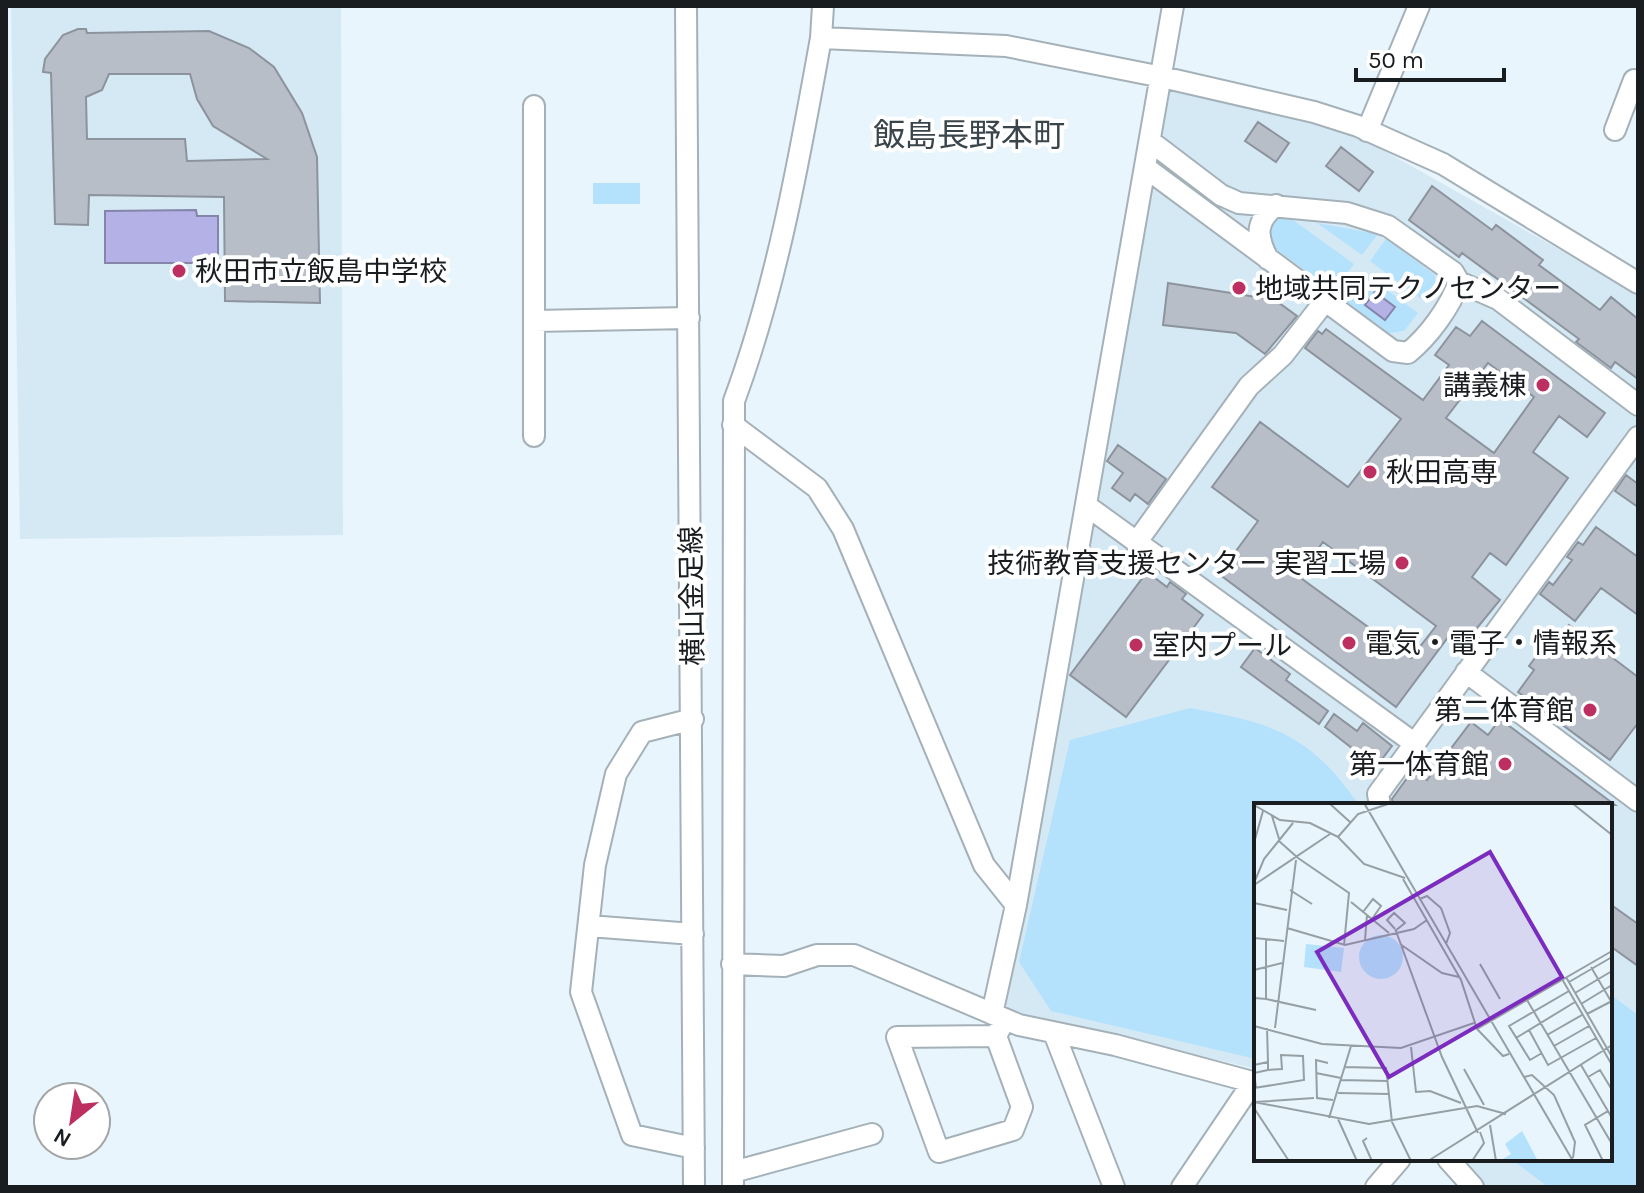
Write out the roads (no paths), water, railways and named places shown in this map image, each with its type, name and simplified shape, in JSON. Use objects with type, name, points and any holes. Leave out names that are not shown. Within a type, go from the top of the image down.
[{"type":"street","name":"横山金足線","points":[[686,6],[694,1187]]},
{"type":"street","points":[[823,6],[821,38],[758,336],[734,401],[733,1179],[872,1134]]},
{"type":"street","points":[[998,1023],[897,1037],[939,1152],[1013,1130],[1022,1107],[998,1023],[1173,6]]},
{"type":"street","points":[[1367,131],[1419,6]]},
{"type":"street","points":[[821,38],[1006,46],[1314,112],[1443,164],[1638,283]]},
{"type":"street","points":[[1615,130],[1637,77]]},
{"type":"street","points":[[534,106],[534,436]]},
{"type":"street","points":[[1150,141],[1221,195],[1239,203],[1347,213],[1388,226],[1453,272],[1459,282],[1498,299],[1638,405]]},
{"type":"street","points":[[1146,168],[1393,351],[1408,353],[1454,296],[1459,282]]},
{"type":"street","points":[[1268,259],[1259,242],[1258,227],[1264,215],[1276,205]]},
{"type":"street","points":[[1136,543],[1249,386],[1283,355],[1325,301]]},
{"type":"street","points":[[534,321],[689,318]]},
{"type":"street","points":[[733,425],[817,488],[843,529],[984,865],[1016,905]]},
{"type":"street","points":[[1380,803],[1378,794],[1414,743],[1638,437]]},
{"type":"street","points":[[1087,506],[1414,743]]},
{"type":"street","points":[[1466,672],[1636,796]]},
{"type":"street","points":[[693,719],[642,732],[616,774],[595,865],[581,992],[632,1135],[694,1148]]},
{"type":"street","points":[[589,926],[693,934]]},
{"type":"street","points":[[732,964],[784,966],[817,955],[854,955],[998,1023],[1115,1045],[1254,1083],[1182,1187]]},
{"type":"street","points":[[1054,1033],[1114,1187]]},
{"type":"street","points":[[1376,1187],[1398,1161]]},
{"type":"street","points":[[1450,1161],[1473,1187]]},
{"type":"place","name":"秋田市立飯島中学校","points":[[179,271]]},
{"type":"place","name":"地域共同テクノセンター","points":[[1239,288]]},
{"type":"place","name":"講義棟","points":[[1543,385]]},
{"type":"place","name":"秋田高専","points":[[1370,472]]},
{"type":"place","name":"技術教育支援センター 実習工場","points":[[1402,563]]},
{"type":"place","name":"電気・電子・情報系","points":[[1349,643]]},
{"type":"place","name":"室内プール","points":[[1136,645]]},
{"type":"place","name":"第二体育館","points":[[1590,710]]},
{"type":"place","name":"第一体育館","points":[[1505,764]]},
{"type":"district","name":"飯島長野本町","points":[[969,135]]}]
